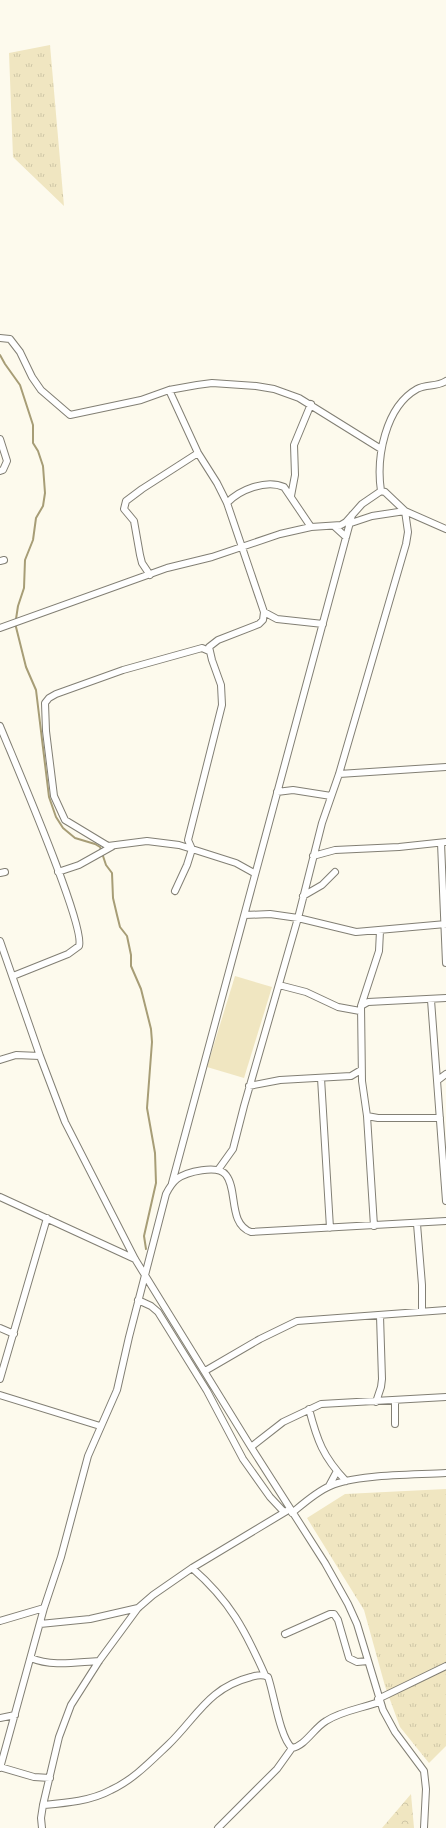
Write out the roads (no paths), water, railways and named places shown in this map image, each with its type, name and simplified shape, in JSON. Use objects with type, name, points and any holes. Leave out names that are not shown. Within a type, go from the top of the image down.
[{"type":"street","points":[[0,338],[10,340],[20,352],[32,377],[41,390],[68,415],[76,415],[141,400],[169,390],[212,383],[256,386],[281,391],[311,404],[381,449]]},
{"type":"street","points":[[381,492],[381,449],[394,414],[403,400],[410,393],[426,385],[446,382]]},
{"type":"street","points":[[169,390],[198,453],[227,503],[264,612],[262,620],[259,624],[218,640],[209,647],[209,651],[221,685],[222,705],[188,836],[189,845],[192,849],[187,865],[175,891]]},
{"type":"street","points":[[291,496],[295,475],[294,445],[311,404]]},
{"type":"street","points":[[0,439],[7,461],[3,470],[0,471]]},
{"type":"street","points":[[150,575],[142,563],[134,521],[124,509],[124,506],[129,499],[142,489],[198,453]]},
{"type":"street","points":[[227,503],[238,493],[278,484],[284,487],[291,496],[311,527]]},
{"type":"street","points":[[0,628],[150,575],[280,534],[311,527],[334,526],[346,522],[368,499],[381,492],[385,492],[405,511],[446,530]]},
{"type":"street","points":[[351,523],[372,516],[405,511]]},
{"type":"street","points":[[218,1170],[233,1149],[249,1086],[298,918],[322,822],[339,774],[406,544],[408,532],[405,511]]},
{"type":"street","points":[[50,1778],[34,1777],[0,1767],[32,1658],[44,1608],[61,1557],[82,1475],[100,1426],[117,1390],[158,1220],[166,1194],[172,1184],[245,915],[254,873],[351,523],[352,514]]},
{"type":"street","points":[[334,526],[346,537]]},
{"type":"street","points":[[264,612],[277,619],[323,624]]},
{"type":"street","points":[[209,651],[202,648],[123,670],[56,694],[49,698],[45,703],[46,732],[54,796],[59,811],[65,820],[106,845],[113,846],[147,842],[179,845],[236,863],[254,873]]},
{"type":"street","points":[[0,726],[58,872],[76,921],[80,939],[79,946],[68,954],[13,976]]},
{"type":"street","points":[[339,774],[446,767]]},
{"type":"street","points":[[277,792],[292,790],[331,796]]},
{"type":"street","points":[[313,856],[334,850],[443,843],[446,962]]},
{"type":"street","points":[[58,872],[79,865],[113,846]]},
{"type":"street","points":[[303,896],[322,885],[335,872]]},
{"type":"street","points":[[245,915],[270,914],[298,918],[351,932],[445,925]]},
{"type":"street","points":[[374,1226],[367,1116],[361,1070],[360,1009],[379,951],[380,931]]},
{"type":"street","points":[[0,941],[40,1056],[65,1122],[136,1258],[251,1447],[288,1511],[325,1562],[348,1604],[357,1624],[379,1701],[395,1732],[424,1771],[426,1789],[424,1828]]},
{"type":"street","points":[[279,985],[306,992],[338,1007],[360,1009],[368,1002],[431,1000],[446,998]]},
{"type":"street","points":[[431,1000],[446,1201]]},
{"type":"street","points":[[0,1060],[16,1055],[40,1056]]},
{"type":"street","points":[[249,1086],[280,1080],[351,1076],[361,1070]]},
{"type":"street","points":[[438,1080],[446,1074]]},
{"type":"street","points":[[351,1076],[362,1081]]},
{"type":"street","points":[[321,1078],[330,1228]]},
{"type":"street","points":[[367,1116],[378,1118],[440,1118]]},
{"type":"street","points":[[172,1184],[183,1175],[190,1173],[218,1170],[224,1173],[229,1179],[238,1218],[243,1227],[249,1231],[446,1222]]},
{"type":"street","points":[[0,1197],[136,1258]]},
{"type":"street","points":[[0,1379],[47,1218]]},
{"type":"street","points":[[416,1224],[422,1285],[422,1311]]},
{"type":"street","points":[[138,1300],[152,1306],[158,1312],[207,1390],[243,1458],[270,1497],[288,1511]]},
{"type":"street","points":[[205,1371],[260,1339],[297,1321],[446,1310]]},
{"type":"street","points":[[376,1402],[381,1387],[382,1378],[380,1316]]},
{"type":"street","points":[[0,1328],[14,1334]]},
{"type":"street","points":[[0,1395],[100,1426]]},
{"type":"street","points":[[251,1447],[284,1422],[309,1409],[327,1403],[376,1402],[446,1397]]},
{"type":"street","points":[[395,1400],[395,1424]]},
{"type":"street","points":[[309,1409],[319,1443],[337,1471],[346,1481]]},
{"type":"street","points":[[329,1486],[337,1471]]},
{"type":"street","points":[[42,1828],[41,1818],[65,1718],[77,1694],[99,1660],[138,1608],[153,1595],[192,1568],[307,1501],[329,1486],[346,1481],[446,1474]]},
{"type":"street","points":[[192,1568],[220,1595],[234,1613],[247,1635],[265,1675],[268,1677],[283,1736],[287,1744],[292,1748]]},
{"type":"street","points":[[0,1620],[44,1608]]},
{"type":"street","points":[[40,1624],[90,1619],[138,1608]]},
{"type":"street","points":[[285,1634],[330,1614],[334,1614],[338,1620],[349,1658],[357,1662],[368,1660]]},
{"type":"street","points":[[32,1658],[38,1661],[54,1663],[99,1660]]},
{"type":"street","points":[[218,1828],[277,1769],[292,1748],[302,1744],[327,1720],[379,1701],[446,1666]]},
{"type":"street","points":[[44,1805],[73,1802],[111,1791],[128,1780],[165,1748],[200,1708],[227,1686],[243,1679],[265,1675]]},
{"type":"street","points":[[0,1718],[15,1715]]},
{"type":"waterway","points":[[0,355],[20,385],[33,425],[33,443],[38,451],[43,466],[45,493],[43,506],[36,518],[33,540],[25,560],[24,588],[18,606],[16,619]]},
{"type":"waterway","points":[[15,623],[26,667],[36,690],[49,797],[56,817],[63,828],[75,838],[100,847],[106,865],[112,873],[113,898],[117,915],[120,927],[127,936],[131,955],[131,966],[141,989],[151,1029],[152,1042],[147,1108],[155,1153],[156,1183],[144,1236],[146,1249]]}]
